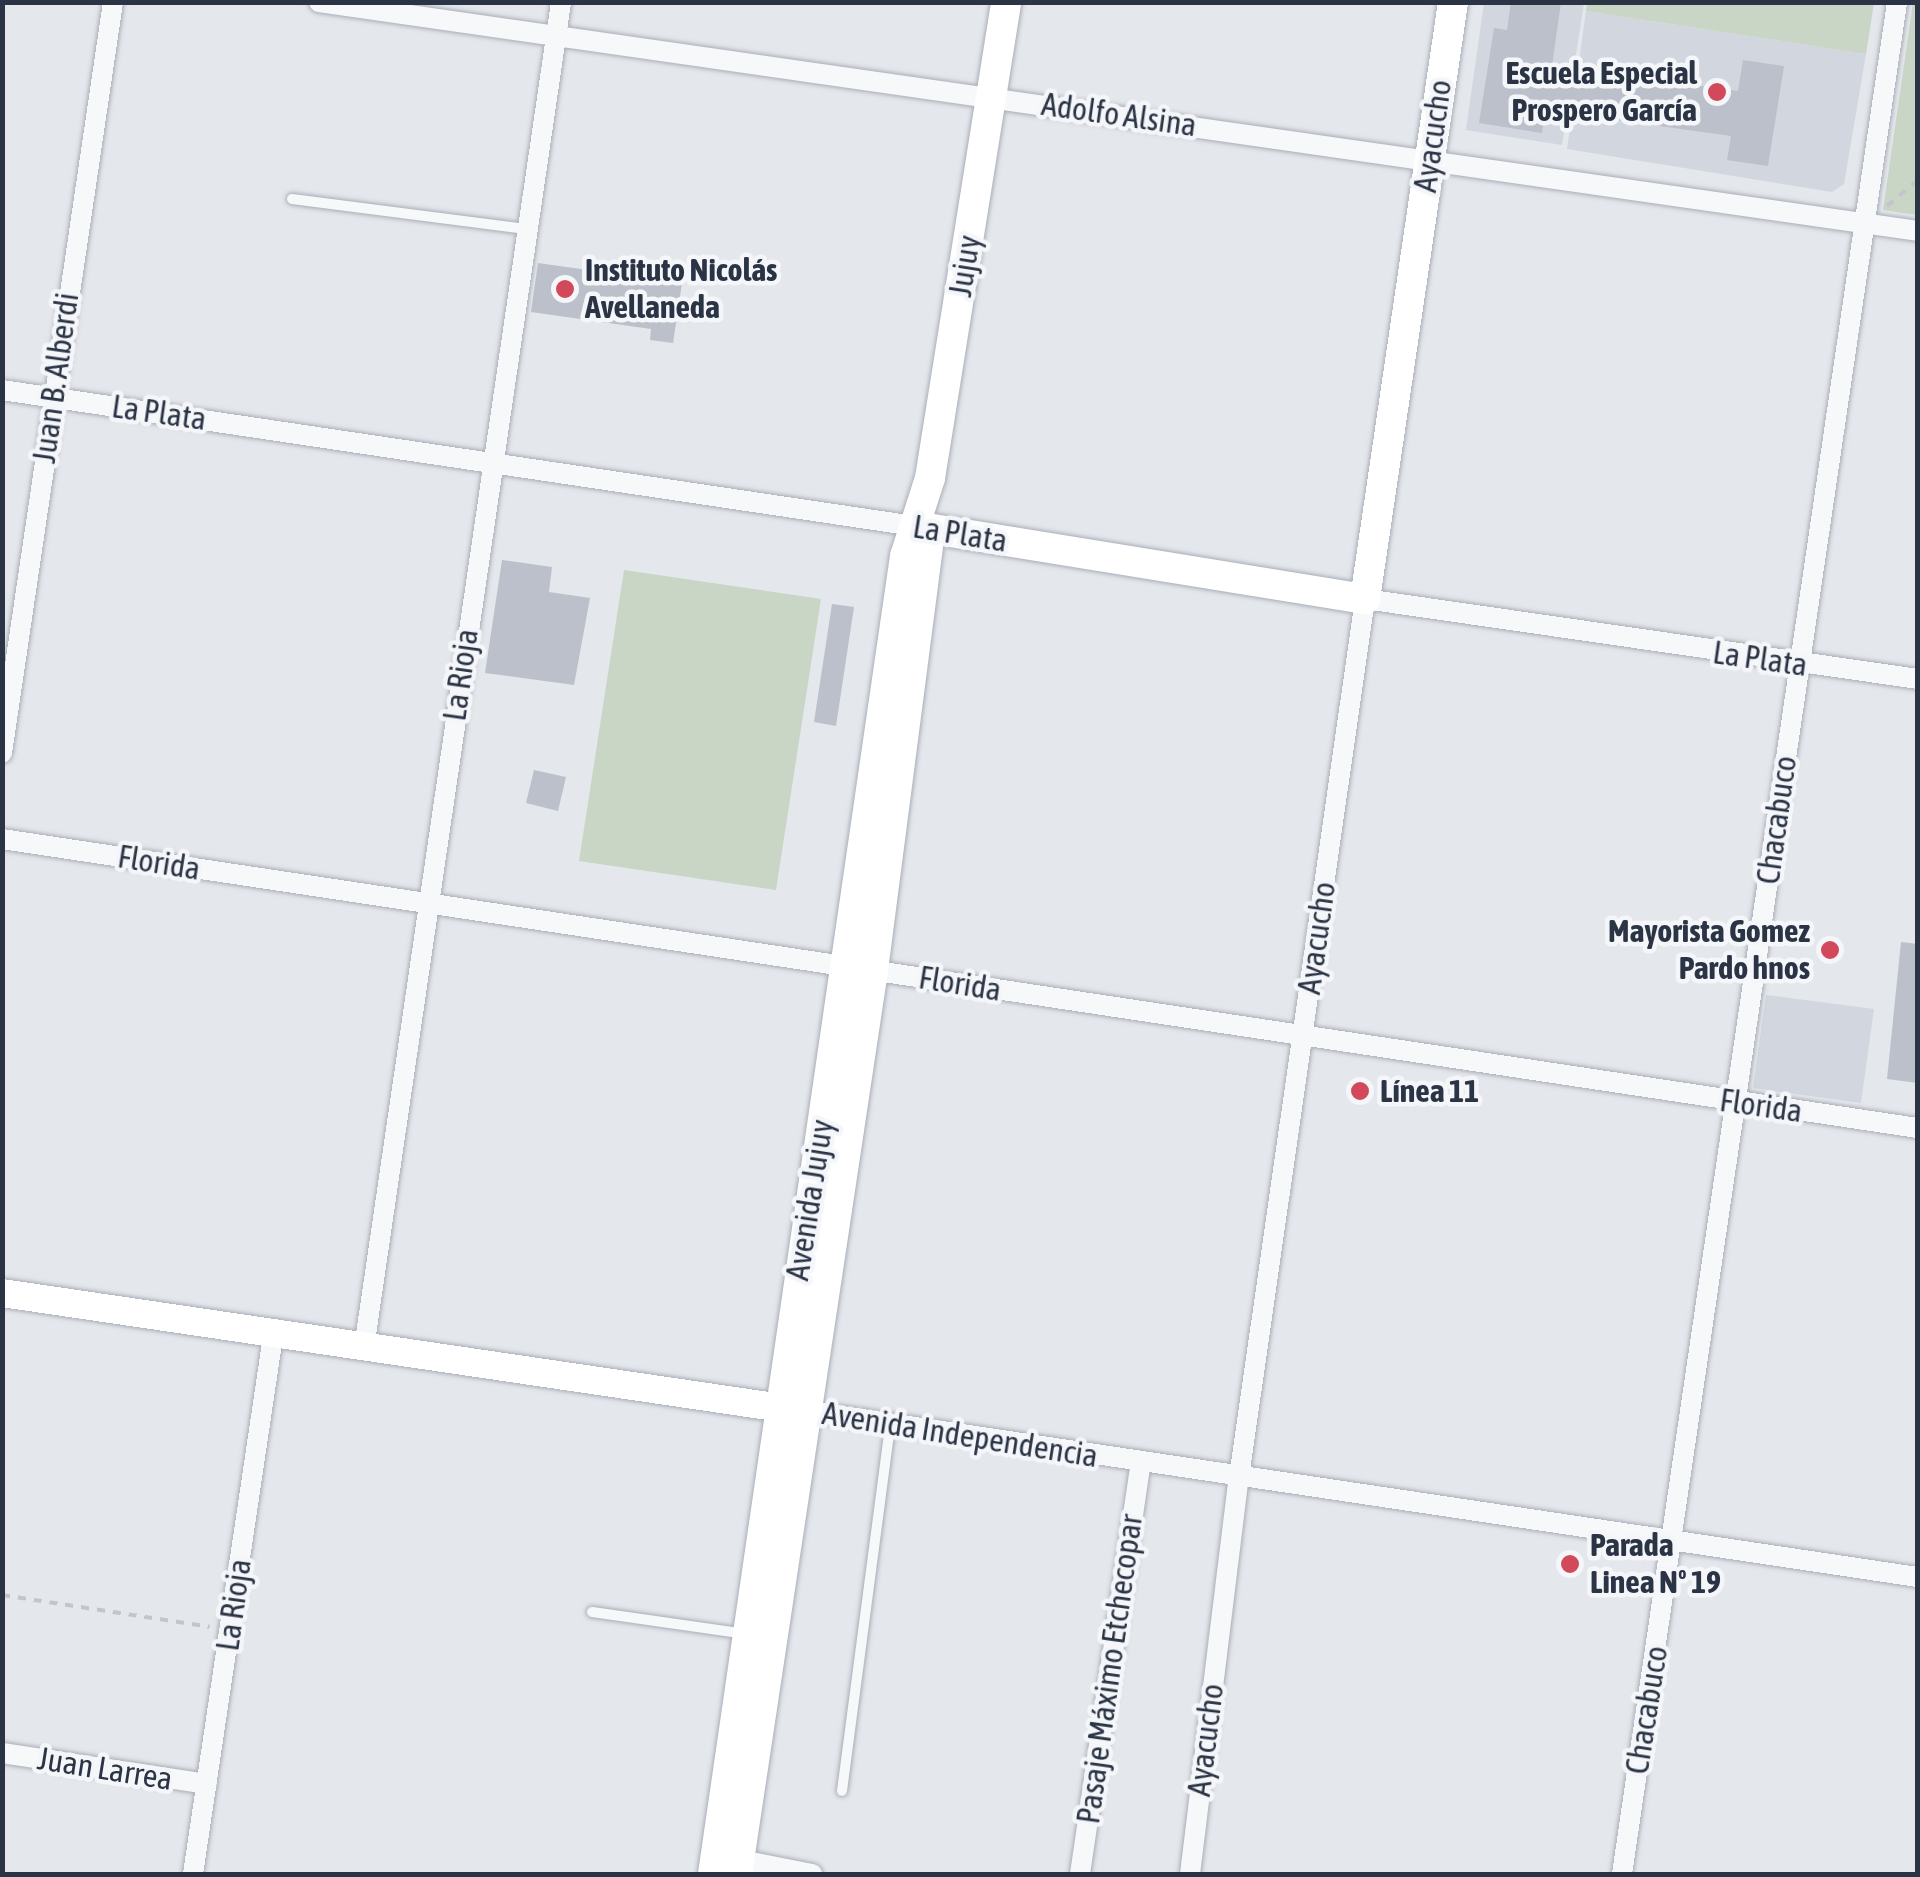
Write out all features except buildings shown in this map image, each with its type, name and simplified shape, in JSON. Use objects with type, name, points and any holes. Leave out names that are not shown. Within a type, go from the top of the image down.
[{"type":"main road","name":"Jujuy","points":[[922,528],[1006,2]]},
{"type":"main road","name":"Ayacucho","points":[[1365,599],[1453,2]]},
{"type":"main road","name":"La Plata","points":[[922,528],[1365,599]]},
{"type":"main road","name":"Avenida Jujuy","points":[[726,1866],[922,528]]},
{"type":"main road","name":"Avenida Independencia","points":[[2,1294],[793,1410]]},
{"type":"main road","name":"Avenida Jujuy","points":[[726,1866],[747,1634],[793,1410]]},
{"type":"street","name":"Juan B. Alberdi","points":[[2,753],[114,2]]},
{"type":"street","name":"Adolfo Alsina","points":[[319,2],[1875,217],[1918,232]]},
{"type":"street","name":"La Rioja","points":[[364,1348],[560,2]]},
{"type":"street","name":"Chacabuco","points":[[1622,1874],[1799,665],[1875,217],[1898,2]]},
{"type":"street","name":"La Plata","points":[[2,390],[922,528]]},
{"type":"street","name":"La Plata","points":[[1365,599],[1799,665],[1918,679]]},
{"type":"street","name":"Ayacucho","points":[[1190,1874],[1239,1477],[1365,599]]},
{"type":"street","name":"Florida","points":[[2,839],[1918,1128]]},
{"type":"street","name":"La Rioja","points":[[193,1874],[272,1336]]},
{"type":"street","name":"Avenida Independencia","points":[[793,1410],[1918,1577]]},
{"type":"street","name":"Pasaje Máximo Etchecopar","points":[[1080,1874],[1141,1463]]},
{"type":"street","name":"Juan Larrea","points":[[2,1753],[207,1784]]},
{"type":"street","points":[[726,1866],[812,1874]]},
{"type":"lane","points":[[292,199],[526,228]]},
{"type":"lane","points":[[842,1791],[890,1424]]},
{"type":"lane","points":[[592,1612],[747,1634]]},
{"type":"path","points":[[1875,217],[1918,180]]},
{"type":"path","points":[[2,1595],[230,1630]]},
{"type":"shaded area","points":[[1484,3],[1584,3],[1562,145],[1466,130]]},
{"type":"shaded area","name":"Escuela Especial Prospero García","points":[[1586,11],[1866,54],[1844,184],[1832,192],[1567,149]]},
{"type":"shaded area","points":[[1766,995],[1874,1009],[1861,1103],[1753,1088]]},
{"type":"green space","points":[[1587,2],[1874,3],[1866,54],[1586,11]]},
{"type":"green space","points":[[1913,3],[1918,3],[1917,215],[1883,210]]},
{"type":"green space","points":[[624,570],[821,599],[776,890],[579,861]]},
{"type":"place","name":"Escuela Especial Prospero García","points":[[1717,92]]},
{"type":"place","name":"Instituto Nicolás Avellaneda","points":[[565,289]]},
{"type":"place","name":"Mayorista Gomez Pardo hnos","points":[[1830,950]]},
{"type":"place","name":"Línea 11","points":[[1360,1091]]},
{"type":"place","name":"Parada Linea Nº 19","points":[[1570,1564]]}]
